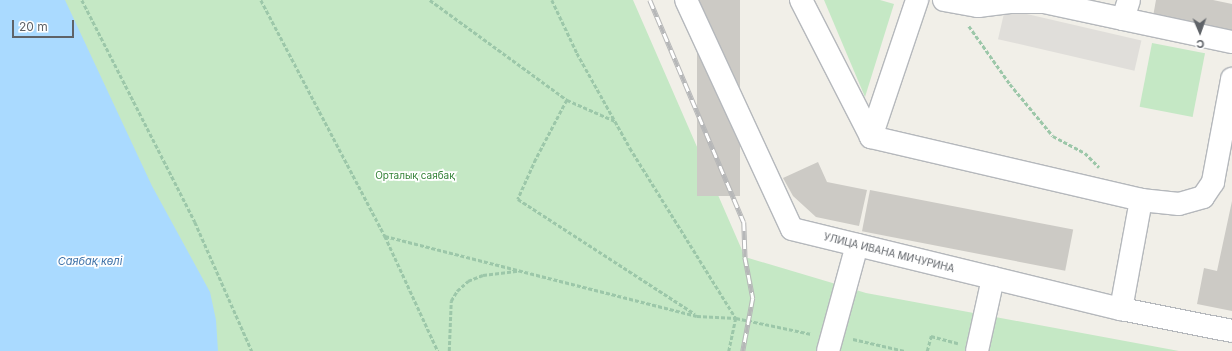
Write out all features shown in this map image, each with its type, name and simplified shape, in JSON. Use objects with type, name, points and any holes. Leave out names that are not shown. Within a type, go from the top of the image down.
[{"type":"street","name":"УЛИЦА ИВАНА МИЧУРИНА","points":[[686,0],[792,229],[1121,309],[1232,331]]},
{"type":"street","points":[[801,0],[870,137]]},
{"type":"street","points":[[870,137],[918,0]]},
{"type":"street","points":[[946,0],[978,6],[1012,2],[1044,2],[1126,9],[1232,42]]},
{"type":"street","points":[[870,137],[1141,200],[1179,204],[1203,197],[1214,182],[1232,79]]},
{"type":"street","points":[[1121,309],[1141,200]]},
{"type":"street","points":[[831,341],[857,245]]},
{"type":"street","points":[[978,351],[993,278]]},
{"type":"path","points":[[82,0],[195,222],[252,351]]},
{"type":"path","points":[[261,0],[385,236],[438,351]]},
{"type":"path","points":[[430,0],[567,100],[615,122]]},
{"type":"path","points":[[552,0],[576,53],[615,122],[736,318],[729,351]]},
{"type":"path","points":[[946,0],[972,29],[1010,84],[1053,136],[1085,153],[1101,169],[1110,193]]},
{"type":"path","points":[[567,100],[536,159],[518,198],[697,316]]},
{"type":"path","points":[[385,236],[697,316],[736,318],[831,341],[905,351]]},
{"type":"path","points":[[449,351],[451,301],[457,291],[468,281],[483,275],[521,271]]},
{"type":"shaded area","points":[[1005,9],[1141,40],[1134,71],[998,39]]},
{"type":"green space","name":"Орталық саябақ","points":[[0,0],[633,0],[745,257],[866,293],[1179,351],[0,351]]},
{"type":"green space","points":[[824,0],[880,0],[894,4],[865,97]]},
{"type":"green space","points":[[1152,43],[1205,53],[1193,117],[1140,107]]},
{"type":"water","name":"Саябақ көлі","points":[[0,0],[65,0],[152,186],[210,292],[216,320],[218,351],[0,351]]},
{"type":"building","points":[[697,0],[740,0],[740,196],[697,196]]},
{"type":"building","points":[[1156,0],[1213,0],[1232,4],[1232,39],[1152,22]]},
{"type":"building","points":[[818,162],[827,182],[867,190],[859,226],[816,217],[793,196],[783,178]]},
{"type":"building","points":[[870,190],[1073,229],[1065,271],[862,231]]},
{"type":"building","points":[[1232,201],[1232,311],[1197,304],[1204,268],[1217,271]]},
{"type":"railway","points":[[650,0],[744,222],[745,257],[753,298],[743,351]]}]
